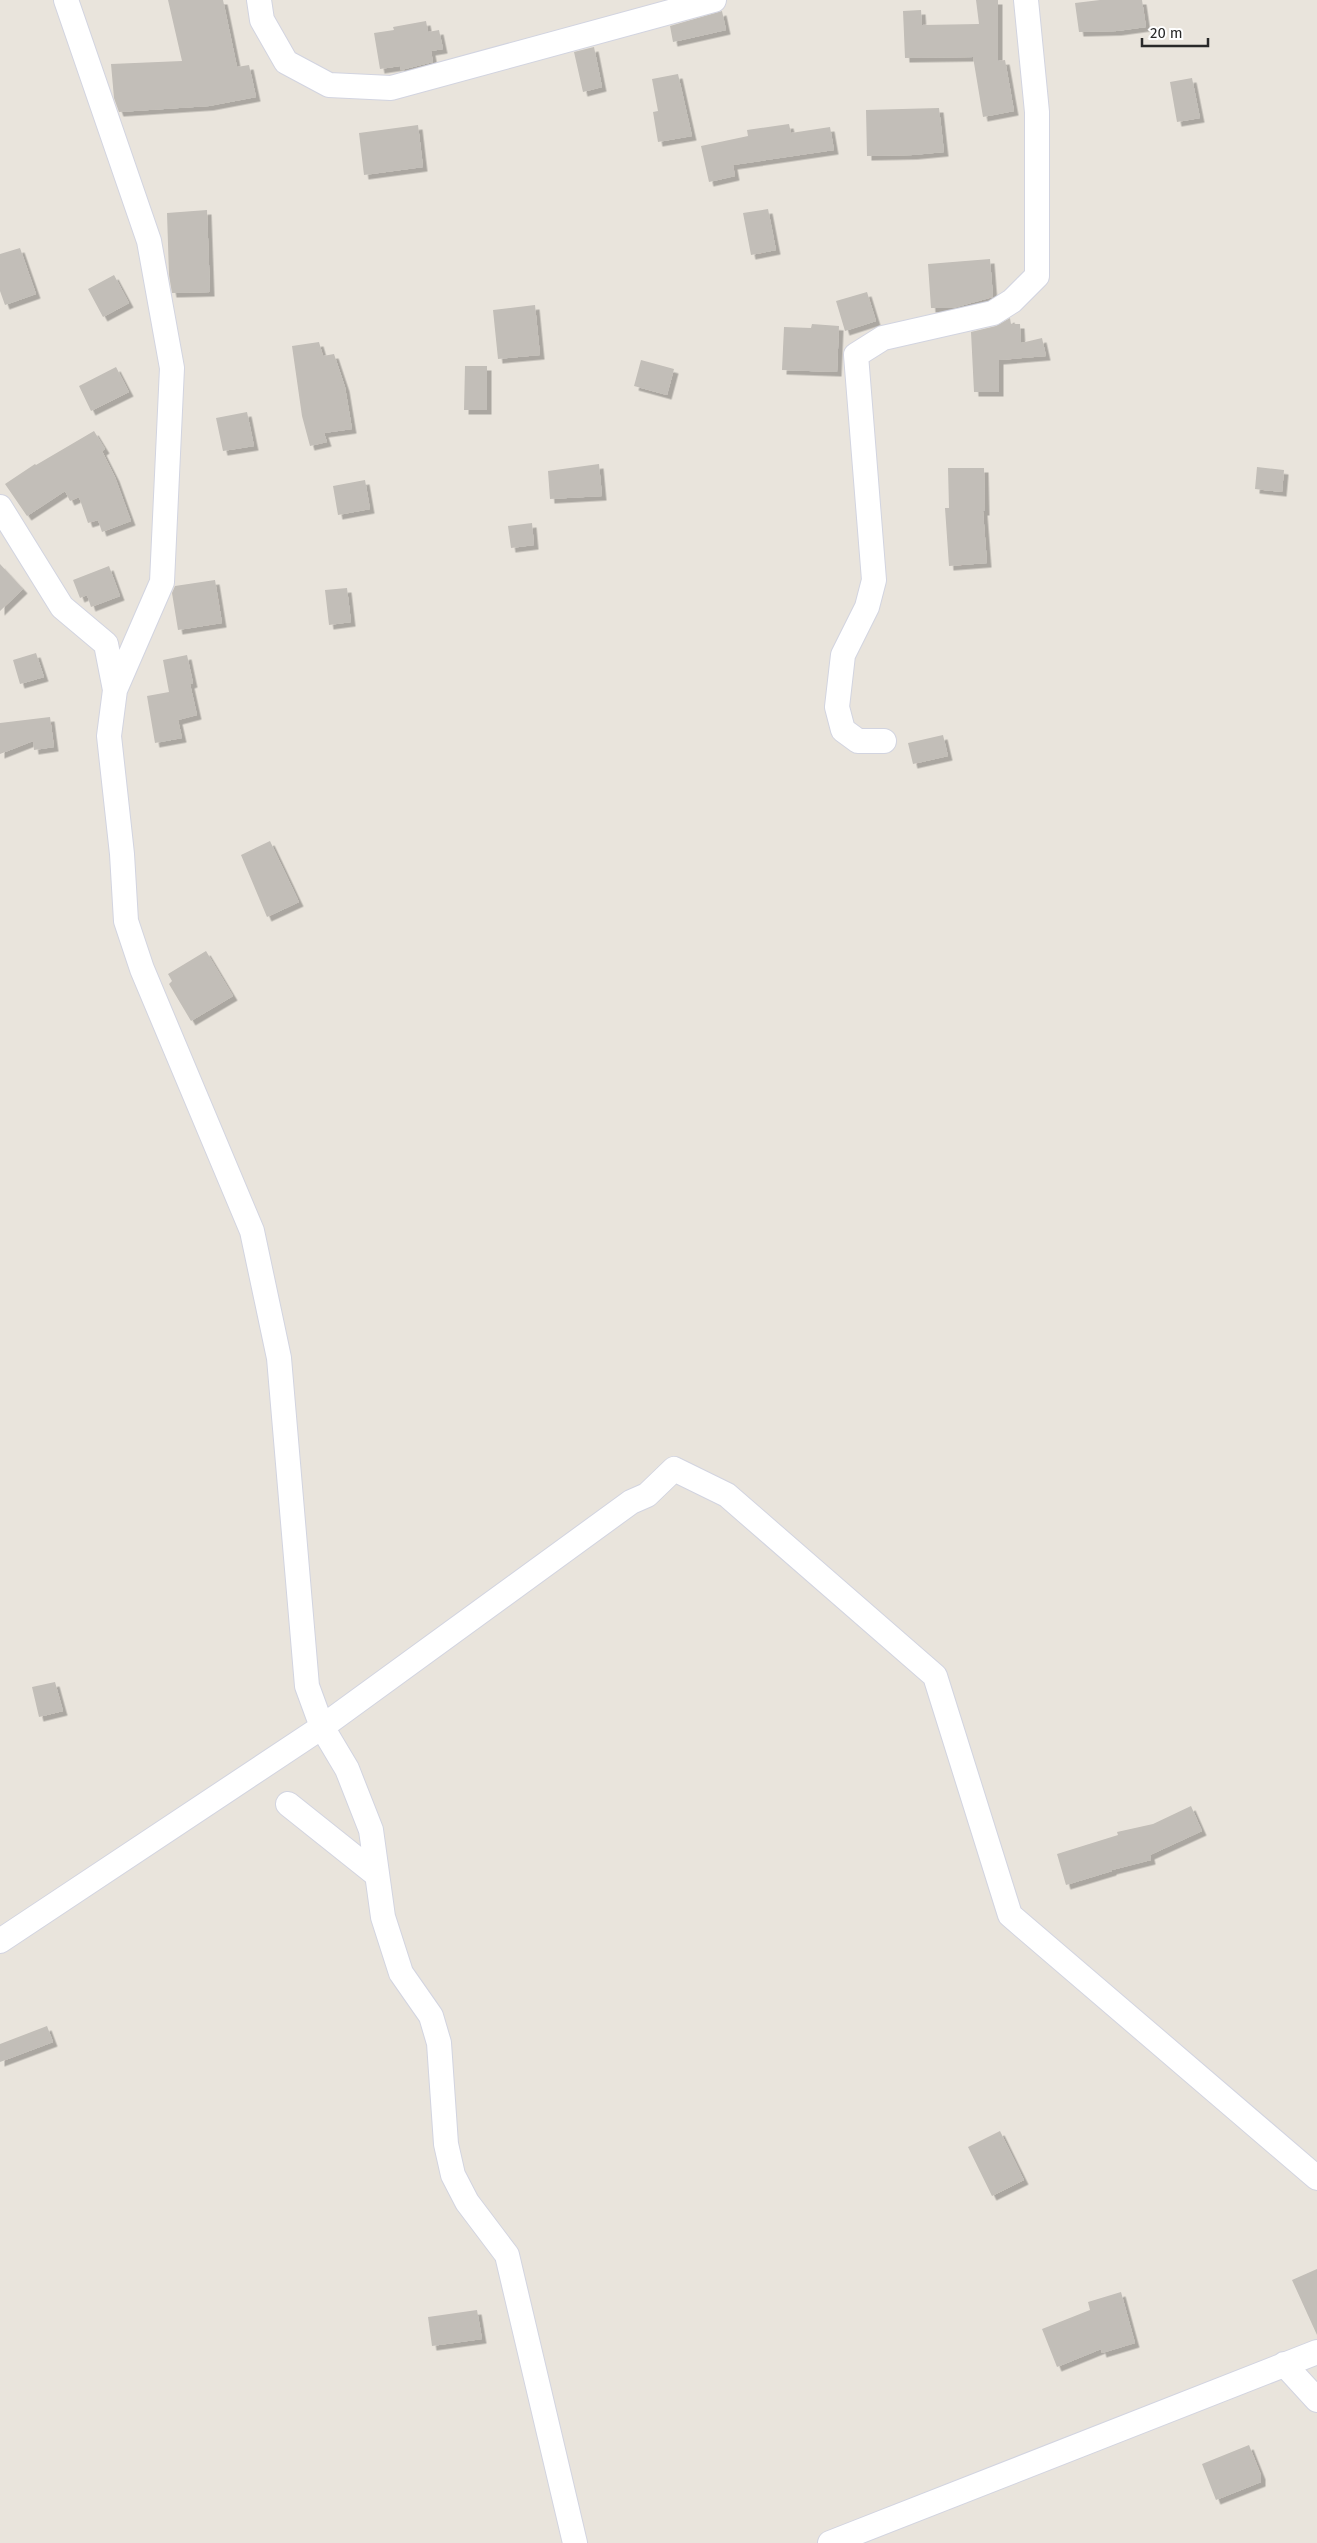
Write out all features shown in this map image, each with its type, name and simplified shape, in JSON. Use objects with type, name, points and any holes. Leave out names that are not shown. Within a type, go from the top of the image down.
[{"type":"street","points":[[66,0],[149,240],[172,368],[162,582],[115,690],[109,736],[122,854],[126,921],[142,969],[252,1231],[279,1358],[307,1686],[322,1727],[347,1769],[371,1830],[383,1917],[401,1973],[430,2016],[439,2044],[446,2144],[453,2175],[467,2202],[507,2255],[575,2543]]},
{"type":"street","points":[[259,0],[262,20],[286,62],[329,85],[391,88],[714,0]]},
{"type":"street","points":[[884,741],[858,741],[843,730],[837,707],[842,655],[867,607],[874,580],[856,355],[883,338],[993,313],[1012,300],[1037,276],[1037,112],[1026,0]]},
{"type":"street","points":[[0,507],[62,607],[106,644],[115,690]]},
{"type":"street","points":[[0,1941],[322,1727],[631,1502],[647,1495],[674,1469],[727,1495],[935,1676],[1010,1915],[1317,2178]]},
{"type":"street","points":[[288,1804],[378,1875]]},
{"type":"street","points":[[830,2543],[1317,2352]]},
{"type":"street","points":[[1284,2364],[1317,2400]]},
{"type":"building","points":[[168,0],[223,0],[237,67],[249,65],[256,97],[209,106],[119,112],[114,98],[111,64],[182,61]]},
{"type":"building","points":[[976,0],[998,0],[998,61],[1005,60],[1014,111],[983,117],[973,57],[905,58],[903,11],[921,10],[922,25],[979,24]]},
{"type":"building","points":[[1100,0],[1142,0],[1146,27],[1117,31],[1079,32],[1075,3]]},
{"type":"building","points":[[722,11],[726,30],[673,42],[670,26]]},
{"type":"building","points":[[426,21],[428,32],[439,30],[443,49],[431,51],[433,62],[401,70],[400,66],[380,69],[374,33],[394,30],[393,27]]},
{"type":"building","points":[[594,47],[602,87],[583,92],[574,52]]},
{"type":"building","points":[[678,74],[692,136],[658,142],[653,112],[658,111],[652,79]]},
{"type":"building","points":[[1192,78],[1200,118],[1177,122],[1170,82]]},
{"type":"building","points":[[939,108],[944,152],[867,156],[866,110]]},
{"type":"building","points":[[789,124],[791,133],[830,127],[834,150],[733,165],[735,176],[709,182],[701,146],[748,136],[747,130]]},
{"type":"building","points":[[418,125],[423,167],[364,175],[359,133]]},
{"type":"building","points":[[768,209],[776,250],[751,255],[743,213]]},
{"type":"building","points":[[207,210],[210,292],[172,293],[169,275],[167,213]]},
{"type":"building","points":[[20,248],[36,294],[5,305],[0,291],[0,254]]},
{"type":"building","points":[[990,259],[993,297],[953,308],[931,308],[928,264]]},
{"type":"building","points":[[114,275],[129,303],[103,317],[88,289]]},
{"type":"building","points":[[867,292],[876,321],[845,331],[836,301]]},
{"type":"building","points":[[535,305],[540,355],[498,359],[493,310]]},
{"type":"building","points":[[1010,318],[1011,324],[1020,324],[1021,343],[1042,338],[1046,356],[999,360],[999,392],[974,392],[971,332],[996,326]]},
{"type":"building","points":[[812,324],[839,326],[837,372],[782,370],[784,327],[811,328]]},
{"type":"building","points":[[319,342],[323,356],[334,354],[345,387],[352,429],[324,433],[327,442],[310,446],[302,416],[292,346]]},
{"type":"building","points":[[641,360],[674,369],[667,395],[634,386]]},
{"type":"building","points":[[465,366],[487,366],[487,410],[464,410]]},
{"type":"building","points":[[116,367],[129,392],[91,411],[79,386]]},
{"type":"building","points":[[247,412],[254,446],[223,451],[216,418]]},
{"type":"building","points":[[94,431],[105,449],[102,451],[115,477],[131,521],[102,532],[98,520],[88,523],[79,497],[70,501],[65,491],[27,516],[5,484],[35,464]]},
{"type":"building","points":[[599,464],[602,496],[550,499],[548,471]]},
{"type":"building","points":[[1257,467],[1284,470],[1282,492],[1255,489]]},
{"type":"building","points":[[948,468],[984,468],[985,511],[983,511],[987,563],[949,566],[945,508],[949,508]]},
{"type":"building","points":[[365,480],[370,509],[338,515],[333,486]]},
{"type":"building","points":[[532,523],[534,545],[511,548],[508,526]]},
{"type":"building","points":[[0,564],[23,589],[0,611]]},
{"type":"building","points":[[109,566],[120,596],[91,607],[87,595],[80,598],[73,580]]},
{"type":"building","points":[[215,580],[222,623],[178,630],[172,593],[175,586]]},
{"type":"building","points":[[347,588],[351,622],[329,625],[325,590]]},
{"type":"building","points":[[36,653],[44,677],[20,684],[13,660]]},
{"type":"building","points":[[187,655],[193,683],[190,684],[197,715],[178,720],[182,738],[155,743],[147,696],[169,692],[163,660]]},
{"type":"building","points":[[50,717],[54,747],[34,750],[33,741],[0,754],[0,723]]},
{"type":"building","points":[[943,735],[948,756],[913,764],[908,743]]},
{"type":"building","points":[[270,841],[299,902],[267,917],[241,855]]},
{"type":"building","points":[[206,951],[233,996],[191,1021],[169,984],[172,981],[168,974]]},
{"type":"building","points":[[55,1682],[63,1711],[39,1717],[32,1687]]},
{"type":"building","points":[[1191,1806],[1202,1831],[1150,1855],[1151,1860],[1066,1885],[1057,1854],[1118,1835],[1117,1832],[1153,1824]]},
{"type":"building","points":[[47,2026],[53,2042],[0,2062],[0,2044]]},
{"type":"building","points":[[1000,2131],[1024,2180],[992,2196],[968,2147]]},
{"type":"building","points":[[1317,2269],[1317,2335],[1292,2280]]},
{"type":"building","points":[[1121,2292],[1135,2343],[1102,2353],[1101,2349],[1057,2367],[1042,2329],[1090,2310],[1088,2302]]},
{"type":"building","points":[[477,2310],[482,2339],[432,2346],[428,2317]]},
{"type":"building","points":[[1249,2445],[1261,2475],[1261,2482],[1216,2500],[1202,2464]]}]
